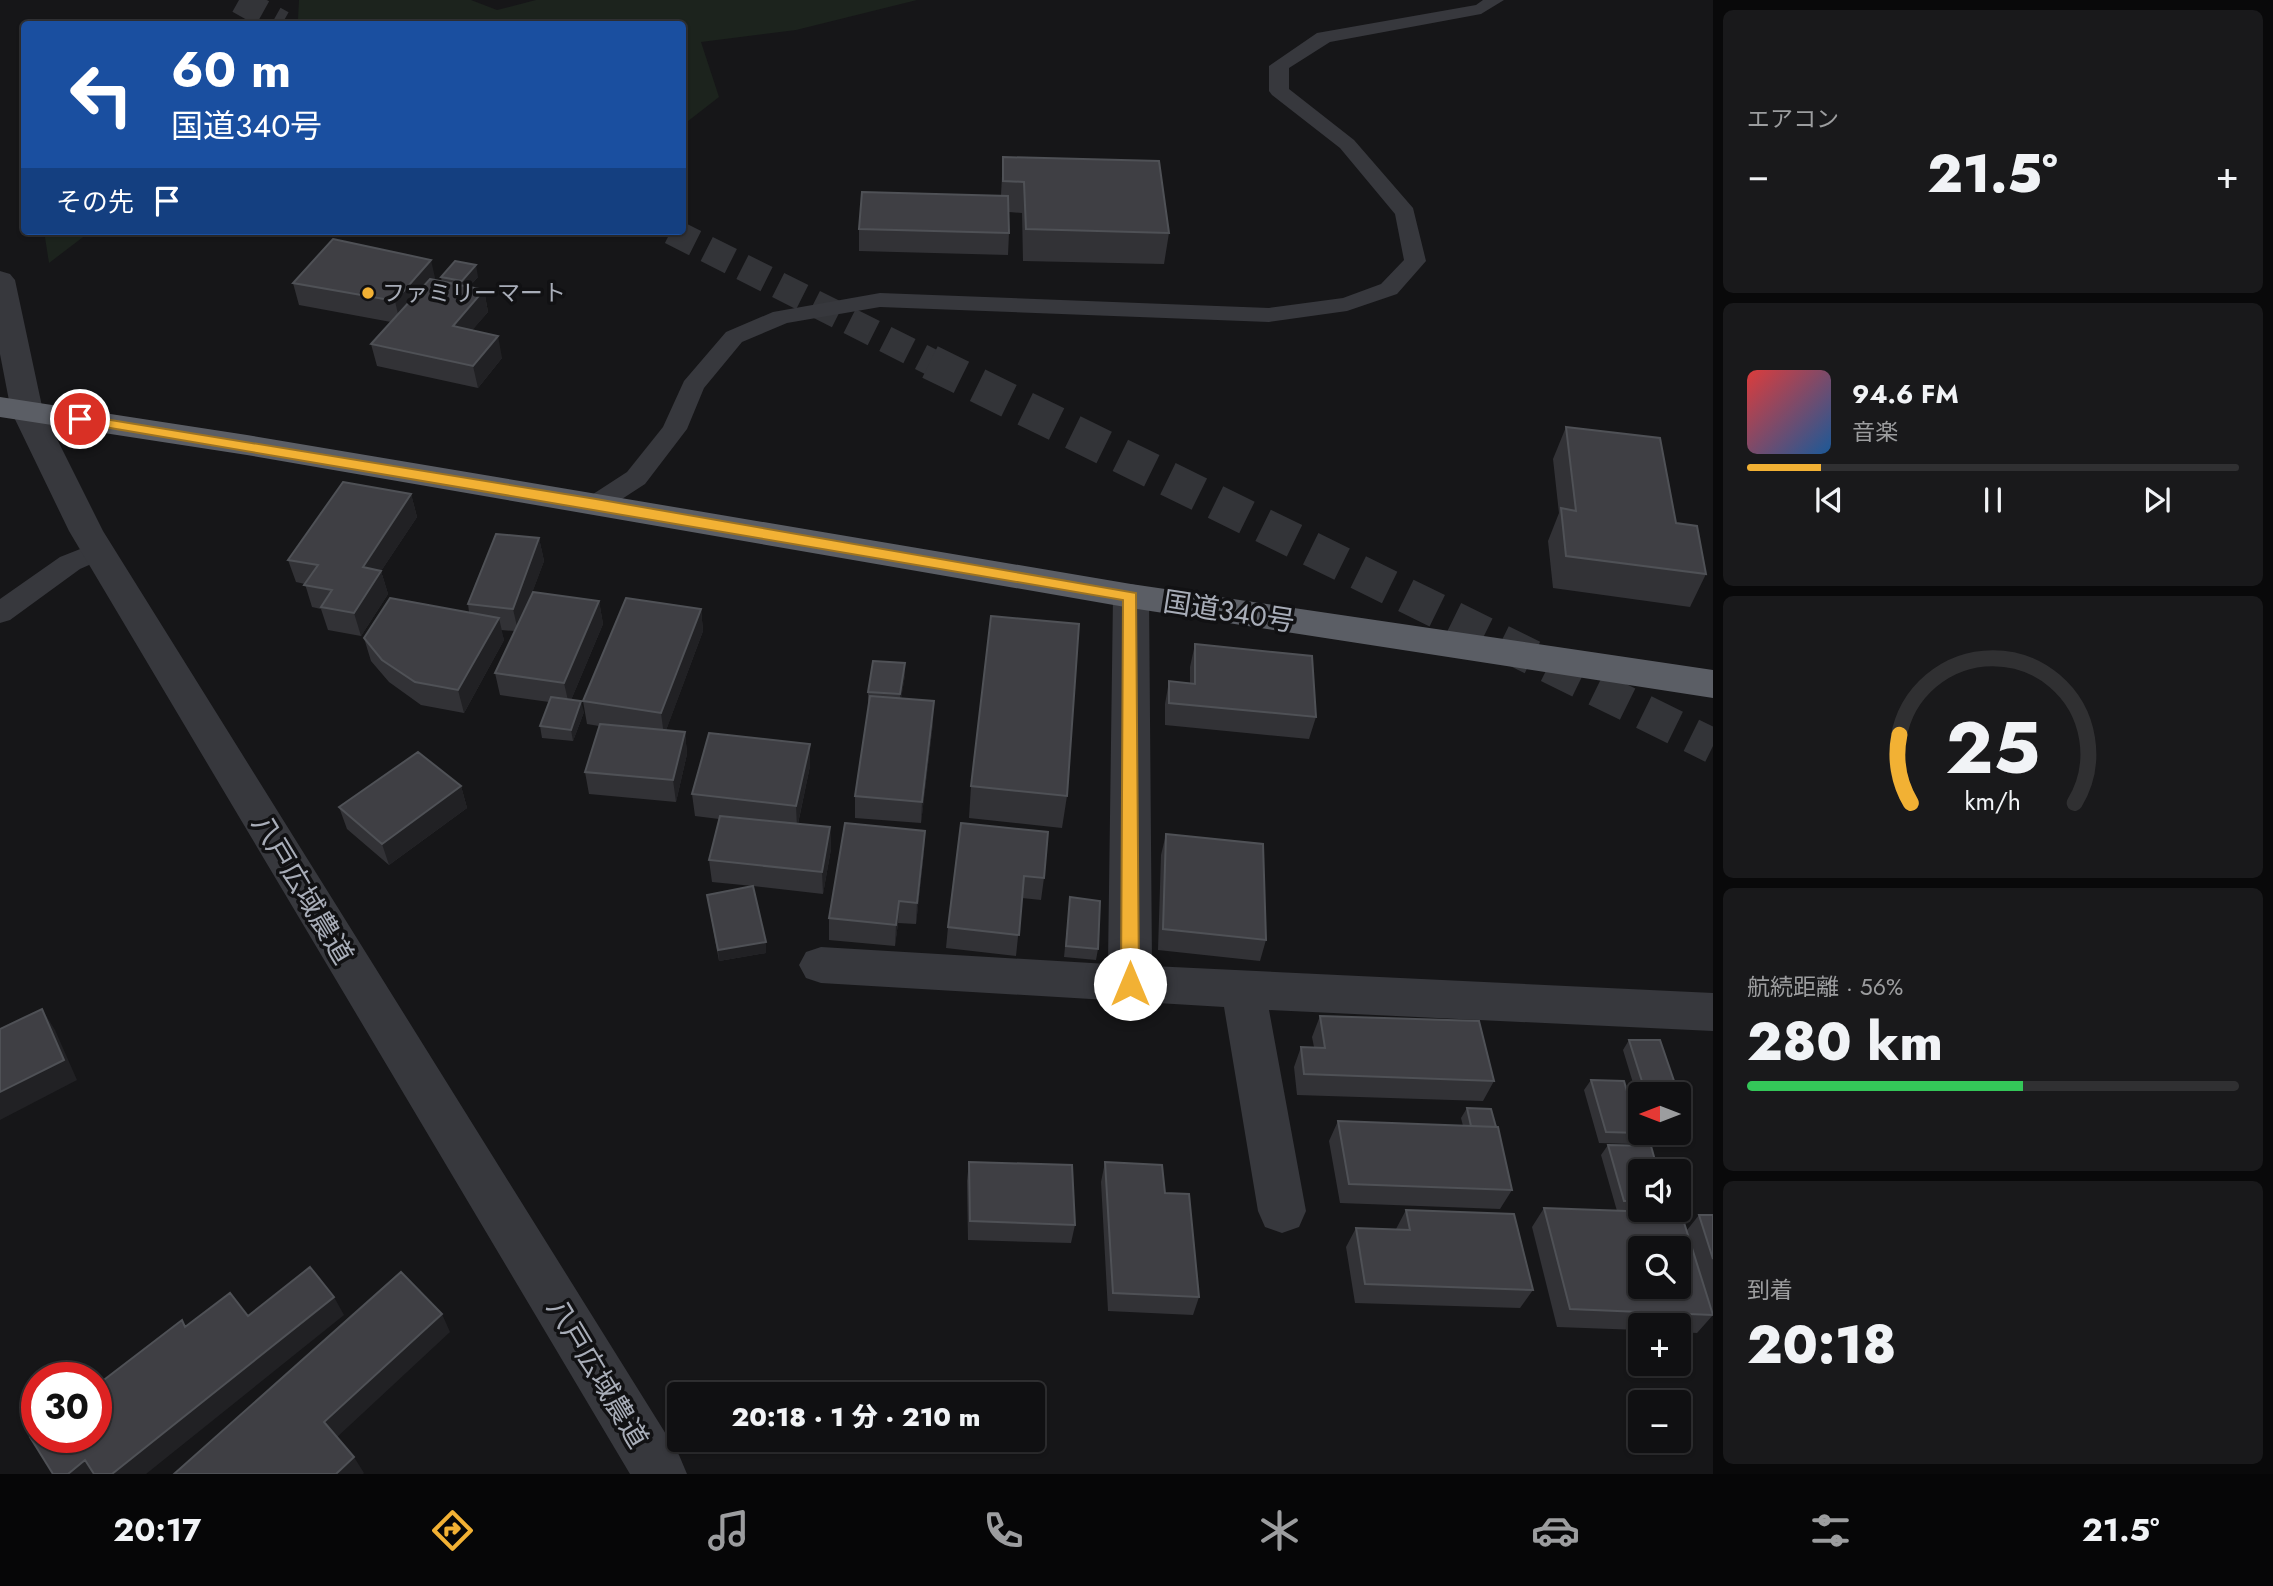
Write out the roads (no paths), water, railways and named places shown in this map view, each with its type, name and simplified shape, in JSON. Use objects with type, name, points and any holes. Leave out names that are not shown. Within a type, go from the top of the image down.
[{"type":"highway","name":"国道340号","points":[[13,409],[596,504],[1131,596],[1713,684]]},
{"type":"street","name":"八戸広域農道","points":[[0,280],[13,409],[660,1474]]},
{"type":"street","points":[[1130,984],[1131,596]]},
{"type":"street","points":[[821,965],[1130,984],[1713,1012]]},
{"type":"street","points":[[1244,990],[1283,1211]]},
{"type":"lane","points":[[596,504],[636,478],[675,429],[693,386],[734,337],[780,317],[880,300],[1269,315],[1347,304],[1389,289],[1415,261],[1405,213],[1347,144],[1279,92],[1279,66],[1324,37],[1481,9],[1495,0]]},
{"type":"lane","points":[[0,613],[70,563],[98,551]]},
{"type":"tunnel","points":[[239,0],[277,21]]},
{"type":"tunnel","points":[[679,235],[933,363]]},
{"type":"tunnel","points":[[930,362],[1713,746]]},
{"type":"place","name":"ファミリーマート","points":[[368,293]]}]
